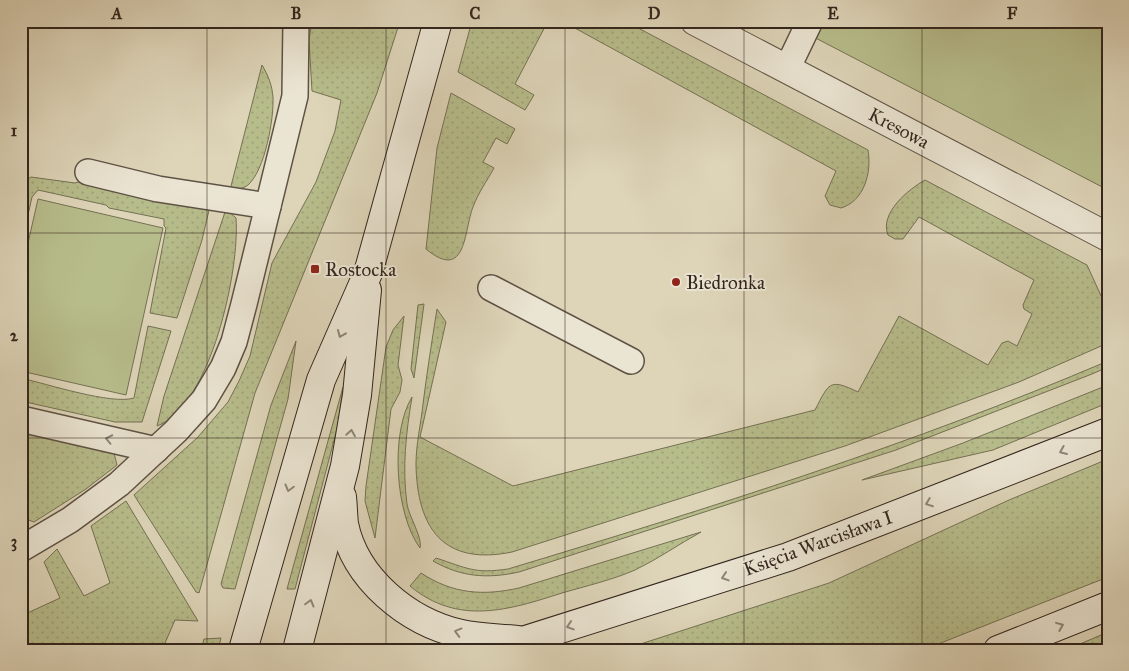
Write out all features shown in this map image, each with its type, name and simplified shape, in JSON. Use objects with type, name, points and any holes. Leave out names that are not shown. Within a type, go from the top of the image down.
[{"type":"street","points":[[243,650],[321,380],[368,273],[438,21]]},
{"type":"street","name":"Kresowa","points":[[694,21],[1107,237]]},
{"type":"street","points":[[297,650],[341,481],[357,394],[368,273]]},
{"type":"street","name":"Księcia Warcisława I","points":[[494,650],[788,556],[1108,432]]},
{"type":"street","name":"Księcia Warcisława I","points":[[341,481],[344,524],[354,552],[370,577],[388,596],[410,612],[461,634],[524,641]]},
{"type":"street","points":[[998,650],[1108,606]]},
{"type":"lane","points":[[21,549],[45,536],[108,494],[156,450],[204,400],[224,368],[234,342],[244,304],[295,96],[296,21]]},
{"type":"lane","points":[[786,69],[810,21]]},
{"type":"lane","points":[[88,172],[158,190],[268,206]]},
{"type":"lane","points":[[491,288],[631,361]]},
{"type":"lane","points":[[21,419],[156,450]]},
{"type":"green space","points":[[312,21],[400,21],[377,93],[255,393],[199,593],[196,592],[134,495],[198,437],[228,402],[250,356],[272,263],[316,182],[335,131],[341,100],[312,91],[309,40]]},
{"type":"green space","points":[[472,21],[548,21],[515,84],[534,95],[525,110],[458,72]]},
{"type":"green space","points":[[562,21],[625,21],[868,150],[869,168],[861,193],[849,204],[841,208],[830,205],[825,196],[836,171]]},
{"type":"green space","points":[[784,21],[1108,21],[1108,190],[804,32]]},
{"type":"green space","points":[[262,65],[272,88],[273,97],[272,118],[264,156],[254,178],[248,185],[230,190]]},
{"type":"green space","points":[[451,93],[515,129],[507,144],[496,138],[483,162],[494,168],[475,202],[462,249],[457,256],[449,260],[439,258],[426,249],[437,148]]},
{"type":"green space","points":[[31,177],[78,182],[155,198],[210,206],[202,240],[177,318],[150,313],[166,228],[164,226],[164,219],[109,208],[106,205],[38,190],[32,197],[21,246],[21,198],[26,181]]},
{"type":"green space","points":[[925,180],[1087,265],[1108,311],[1108,343],[1019,382],[845,446],[512,552],[488,555],[468,553],[452,547],[439,538],[429,524],[422,507],[416,464],[437,309],[446,322],[420,437],[513,486],[815,410],[827,389],[835,384],[858,392],[899,316],[988,365],[1002,343],[1008,341],[1017,346],[1032,314],[1024,309],[1023,305],[1034,280],[919,217],[903,239],[895,239],[888,235],[886,227],[892,210],[911,189]]},
{"type":"green space","points":[[38,199],[163,228],[126,395],[21,371],[21,274]]},
{"type":"green space","points":[[226,209],[236,218],[236,241],[227,301],[218,334],[207,365],[193,392],[176,413],[157,426],[164,396]]},
{"type":"green space","points":[[424,304],[414,378],[411,369],[418,305]]},
{"type":"green space","points":[[404,316],[398,365],[402,380],[400,392],[391,409],[375,538],[365,501],[366,486],[386,347],[393,330]]},
{"type":"green space","points":[[148,326],[171,331],[142,422],[115,422],[21,401],[21,378],[111,399],[134,398]]},
{"type":"green space","points":[[296,341],[288,399],[235,589],[223,588],[221,584],[271,405]]},
{"type":"green space","points":[[1108,361],[1108,367],[1092,374],[896,450],[519,572],[485,576],[475,575],[454,570],[433,561],[436,558],[463,567],[487,571],[508,569],[736,498],[886,447],[961,420]]},
{"type":"green space","points":[[1108,385],[1108,402],[1105,404],[993,450],[862,480],[963,443]]},
{"type":"green space","points":[[343,387],[338,425],[295,589],[287,589]]},
{"type":"green space","points":[[412,397],[405,450],[405,477],[408,509],[420,539],[420,548],[405,515],[398,473],[400,431],[405,412]]},
{"type":"green space","points":[[21,431],[114,453],[117,465],[86,489],[34,522],[26,519],[21,509]]},
{"type":"green space","points":[[1108,459],[1108,577],[923,650],[622,650],[829,583],[1009,500]]},
{"type":"green space","points":[[126,501],[198,621],[175,620],[162,650],[21,650],[21,616],[60,598],[44,562],[57,549],[84,596],[110,583],[91,526]]},
{"type":"green space","points":[[701,532],[626,574],[523,605],[503,609],[465,610],[447,606],[428,598],[410,586],[421,573],[433,580],[457,589],[481,592],[506,591]]},
{"type":"green space","points":[[1108,632],[1108,650],[1066,650]]},
{"type":"green space","points":[[221,638],[218,650],[201,650],[204,639]]},
{"type":"place","name":"Rostocka","points":[[315,269]]},
{"type":"place","name":"Biedronka","points":[[676,282]]}]
